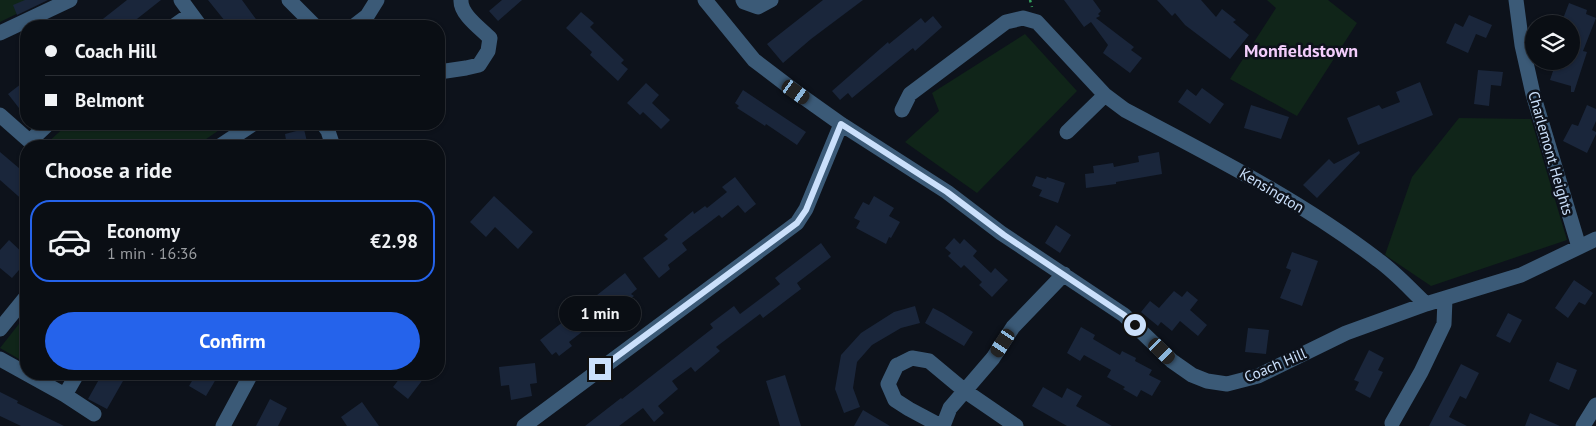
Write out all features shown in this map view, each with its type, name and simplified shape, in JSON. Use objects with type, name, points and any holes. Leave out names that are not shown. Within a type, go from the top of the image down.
[{"type":"street","points":[[28,20],[70,0]]},
{"type":"street","points":[[181,0],[195,20]]},
{"type":"street","points":[[289,0],[309,20]]},
{"type":"street","points":[[362,20],[367,16],[377,0]]},
{"type":"street","points":[[445,71],[479,65],[488,51],[490,38],[465,14],[460,3],[461,0]]},
{"type":"street","name":"Coach Hill","points":[[705,0],[754,60],[841,124],[947,192],[1004,235],[1124,315],[1172,361],[1192,375],[1207,381],[1227,384],[1258,376],[1346,333],[1426,304],[1521,275],[1596,239]]},
{"type":"street","points":[[743,0],[758,7],[771,0]]},
{"type":"street","name":"Charlemont Heights","points":[[1516,0],[1522,45],[1534,94],[1579,247]]},
{"type":"street","name":"Kensington","points":[[902,110],[910,94],[1006,22],[1022,18],[1037,22],[1105,95],[1125,110],[1268,187],[1343,234],[1380,260],[1426,304]]},
{"type":"street","points":[[0,33],[20,24]]},
{"type":"street","points":[[1067,132],[1105,95]]},
{"type":"street","points":[[0,115],[28,140]]},
{"type":"street","points":[[524,426],[797,223],[806,210],[841,124]]},
{"type":"street","points":[[35,140],[43,130]]},
{"type":"street","points":[[229,140],[244,130]]},
{"type":"street","points":[[1016,426],[964,391],[929,361],[912,358],[897,365],[888,384],[895,400],[942,426],[950,408],[964,391],[993,358],[1013,327],[1064,274]]},
{"type":"street","points":[[1392,423],[1421,372],[1444,324],[1445,299]]},
{"type":"street","points":[[3,320],[20,303]]},
{"type":"street","points":[[0,359],[20,370]]},
{"type":"street","points":[[38,380],[94,414]]},
{"type":"street","points":[[65,395],[74,380]]},
{"type":"street","points":[[223,426],[247,380]]},
{"type":"street","points":[[1583,426],[1596,405]]},
{"type":"green space","points":[[0,0],[45,0],[0,22]]},
{"type":"green space","points":[[1267,0],[1328,0],[1357,23],[1297,116],[1230,79],[1276,8]]},
{"type":"green space","points":[[1025,34],[1077,91],[977,193],[905,142],[939,111],[932,93]]},
{"type":"green space","points":[[1459,118],[1531,119],[1567,240],[1431,286],[1385,255],[1412,177]]},
{"type":"green space","points":[[61,130],[219,130],[205,140],[50,140]]},
{"type":"green space","points":[[20,323],[20,360],[0,348]]},
{"type":"building","points":[[25,0],[48,0],[17,15],[13,5]]},
{"type":"building","points":[[127,0],[161,0],[136,20],[102,20]]},
{"type":"building","points":[[208,0],[242,0],[257,20],[224,20]]},
{"type":"building","points":[[502,0],[522,0],[498,21],[489,11]]},
{"type":"building","points":[[823,0],[863,0],[811,39],[783,63],[767,44]]},
{"type":"building","points":[[1064,0],[1093,0],[1101,11],[1098,14],[1100,16],[1096,18],[1134,47],[1131,50],[1142,58],[1130,73],[1103,53],[1108,45],[1091,22],[1084,27]]},
{"type":"building","points":[[1157,0],[1201,0],[1216,17],[1222,9],[1236,20],[1233,22],[1249,35],[1230,59],[1185,25],[1175,13],[1172,16]]},
{"type":"building","points":[[1569,3],[1587,10],[1586,14],[1596,18],[1583,51],[1587,52],[1574,92],[1571,92],[1571,86],[1550,80],[1553,70],[1580,70],[1580,15],[1564,15]]},
{"type":"building","points":[[581,12],[594,23],[590,27],[624,60],[621,63],[628,69],[618,81],[590,55],[592,52],[566,28]]},
{"type":"building","points":[[1469,15],[1492,25],[1486,38],[1476,34],[1468,53],[1446,43],[1455,23],[1463,27]]},
{"type":"building","points":[[933,16],[942,27],[915,51],[913,48],[852,98],[848,93],[840,100],[832,91],[888,42],[889,44],[921,18],[925,23]]},
{"type":"building","points":[[1478,70],[1503,72],[1501,86],[1491,85],[1489,106],[1474,104]]},
{"type":"building","points":[[1420,82],[1433,115],[1358,145],[1347,118],[1379,105],[1382,109],[1400,102],[1396,92]]},
{"type":"building","points":[[646,83],[659,95],[652,103],[670,120],[661,129],[643,112],[640,115],[627,103]]},
{"type":"building","points":[[20,85],[20,109],[8,94]]},
{"type":"building","points":[[1202,88],[1224,104],[1210,124],[1178,102],[1187,89],[1196,96]]},
{"type":"building","points":[[743,90],[806,132],[797,145],[766,124],[765,126],[737,108],[739,106],[735,103]]},
{"type":"building","points":[[1251,105],[1289,117],[1281,139],[1244,128]]},
{"type":"building","points":[[1587,105],[1596,109],[1596,121],[1592,130],[1596,134],[1587,153],[1563,141],[1572,124],[1578,126]]},
{"type":"building","points":[[304,130],[307,140],[286,140],[285,134]]},
{"type":"building","points":[[1359,151],[1360,153],[1317,198],[1303,185],[1329,159],[1334,164]]},
{"type":"building","points":[[0,152],[20,169],[20,198],[0,180]]},
{"type":"building","points":[[1159,152],[1162,174],[1116,182],[1116,184],[1086,188],[1085,174],[1094,173],[1093,166],[1113,163],[1114,167],[1139,162],[1138,156]]},
{"type":"building","points":[[1036,176],[1046,179],[1047,177],[1065,183],[1058,203],[1039,196],[1042,190],[1032,186]]},
{"type":"building","points":[[735,177],[756,204],[745,213],[738,205],[722,218],[719,215],[682,243],[687,250],[668,265],[670,269],[659,278],[643,258],[668,239],[664,235],[693,211],[694,214],[705,206],[707,208],[727,192],[722,187]]},
{"type":"building","points":[[494,196],[533,232],[518,249],[495,227],[486,237],[470,222]]},
{"type":"building","points":[[874,196],[894,208],[889,216],[900,222],[886,244],[856,228],[860,221],[854,218],[863,202],[869,205]]},
{"type":"building","points":[[1056,225],[1071,235],[1060,253],[1045,243]]},
{"type":"building","points":[[954,238],[960,244],[964,239],[977,251],[973,256],[991,273],[995,268],[1008,280],[992,297],[979,285],[982,282],[964,265],[961,268],[948,256],[951,253],[945,248]]},
{"type":"building","points":[[9,240],[20,250],[20,269],[12,278],[0,268],[0,250]]},
{"type":"building","points":[[821,243],[831,257],[797,283],[801,289],[763,318],[760,314],[716,347],[720,351],[695,372],[691,367],[672,381],[678,389],[658,406],[664,413],[654,422],[643,408],[619,426],[585,426],[713,328],[710,324],[734,306],[740,314],[780,284],[775,278]]},
{"type":"building","points":[[1292,252],[1318,261],[1302,306],[1280,298],[1291,270],[1286,268]]},
{"type":"building","points":[[625,273],[637,289],[631,294],[634,296],[621,306],[619,303],[569,342],[572,346],[559,356],[556,352],[552,355],[540,340]]},
{"type":"building","points":[[1574,280],[1593,293],[1585,305],[1579,302],[1568,318],[1555,308]]},
{"type":"building","points":[[1174,291],[1182,297],[1187,291],[1198,300],[1190,310],[1207,325],[1198,336],[1180,321],[1172,331],[1161,322],[1158,326],[1141,312],[1150,301],[1159,308]]},
{"type":"building","points":[[915,306],[920,323],[901,328],[872,345],[857,362],[853,388],[860,407],[844,413],[835,389],[841,355],[861,333],[894,312]]},
{"type":"building","points":[[933,308],[973,332],[964,346],[925,323]]},
{"type":"building","points":[[1508,313],[1522,320],[1510,343],[1496,336]]},
{"type":"building","points":[[1081,327],[1095,335],[1093,339],[1120,355],[1122,351],[1136,358],[1135,361],[1152,370],[1149,375],[1161,381],[1152,396],[1141,390],[1137,397],[1123,389],[1125,387],[1107,377],[1111,370],[1084,355],[1080,361],[1067,353]]},
{"type":"building","points":[[1248,328],[1269,330],[1266,354],[1245,352]]},
{"type":"building","points":[[1369,350],[1384,358],[1378,370],[1383,372],[1370,398],[1355,390],[1359,382],[1354,380]]},
{"type":"building","points":[[1557,362],[1577,370],[1569,390],[1549,381]]},
{"type":"building","points":[[535,363],[537,383],[530,384],[532,396],[511,400],[509,385],[501,386],[499,367]]},
{"type":"building","points":[[1461,364],[1479,373],[1466,399],[1460,396],[1449,417],[1467,426],[1429,426]]},
{"type":"building","points":[[785,375],[801,426],[780,426],[766,381]]},
{"type":"building","points":[[99,380],[124,380],[107,409],[88,399]]},
{"type":"building","points":[[192,380],[215,380],[206,396],[189,386]]},
{"type":"building","points":[[398,380],[422,380],[408,399],[393,387]]},
{"type":"building","points":[[1043,387],[1062,398],[1067,388],[1082,396],[1076,406],[1112,426],[1067,426],[1032,406]]},
{"type":"building","points":[[0,392],[18,401],[17,403],[64,426],[21,426],[0,416]]},
{"type":"building","points":[[270,399],[287,408],[278,426],[256,426]]},
{"type":"building","points":[[362,402],[379,426],[347,426],[341,417]]},
{"type":"building","points":[[863,410],[890,426],[854,426]]},
{"type":"building","points":[[1530,413],[1560,426],[1525,426]]},
{"type":"district","name":"Monfieldstown","points":[[1301,50]]},
{"type":"route","points":[[600,369],[797,223],[806,210],[841,124],[947,192],[1004,235],[1124,315],[1135,325]]}]
